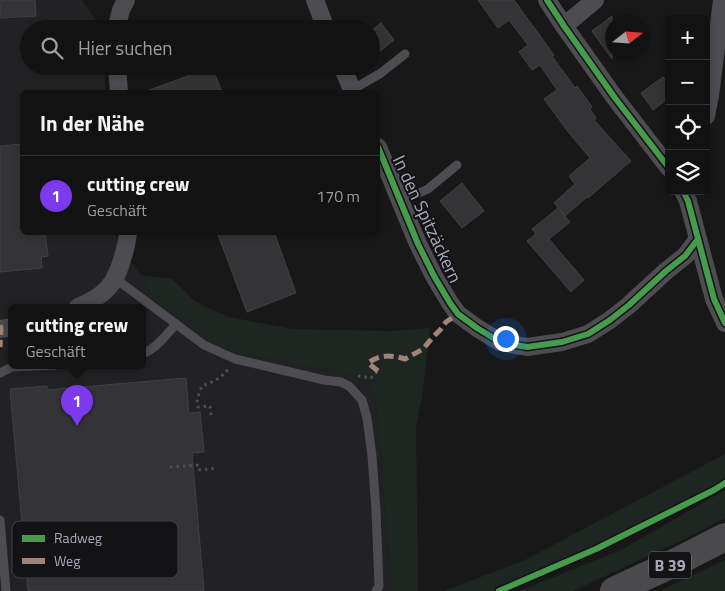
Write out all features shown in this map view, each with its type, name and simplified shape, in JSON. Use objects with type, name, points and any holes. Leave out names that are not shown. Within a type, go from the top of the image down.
[{"type":"main road","name":"B 39","points":[[614,591],[676,562],[725,536]]},
{"type":"street","points":[[118,20],[126,0]]},
{"type":"street","points":[[315,0],[323,20]]},
{"type":"street","points":[[547,0],[615,98],[665,162]]},
{"type":"street","points":[[564,26],[595,0]]},
{"type":"street","points":[[708,105],[722,0]]},
{"type":"street","points":[[117,75],[118,90]]},
{"type":"street","points":[[346,75],[353,90]]},
{"type":"street","name":"In den Spitzäckern","points":[[380,152],[418,244],[434,276],[458,314],[500,342],[527,347],[562,342],[588,334],[629,305],[685,256],[698,239]]},
{"type":"street","points":[[686,195],[698,239],[720,298],[725,323]]},
{"type":"street","points":[[85,304],[104,293],[116,279],[128,235]]},
{"type":"lane","points":[[380,74],[405,54]]},
{"type":"lane","points":[[355,90],[378,75]]},
{"type":"lane","name":"In den Spitzäckern","points":[[401,201],[428,189],[457,165]]},
{"type":"lane","points":[[116,279],[204,345],[235,359],[324,380],[341,382],[349,386],[362,400],[367,418],[372,456],[376,510],[379,586],[376,591]]},
{"type":"lane","points":[[146,352],[176,324]]},
{"type":"lane","points":[[0,520],[6,591]]},
{"type":"path","points":[[211,415],[210,406],[198,407],[197,399],[202,386],[221,377],[235,359]]},
{"type":"path","points":[[349,386],[354,375],[371,378],[378,371]]},
{"type":"path","points":[[170,467],[199,465],[200,470],[216,468]]},
{"type":"shaded area","points":[[0,0],[82,0],[96,20],[20,20],[20,75],[105,75],[106,90],[20,90],[20,235],[116,235],[117,244],[141,275],[151,294],[242,354],[353,375],[369,385],[375,398],[378,424],[391,587],[389,591],[0,591]]},
{"type":"shaded area","points":[[141,275],[172,279],[196,302],[228,317],[293,329],[392,331],[430,328],[422,397],[416,427],[418,591],[389,591],[391,587],[378,424],[375,398],[369,385],[353,375],[242,354],[207,338],[151,294]]},
{"type":"shaded area","points":[[725,454],[725,483],[596,549],[499,591],[444,591],[525,560]]},
{"type":"shaded area","points":[[725,490],[725,518],[685,539],[573,591],[519,591],[621,550]]},
{"type":"shaded area","points":[[725,560],[725,591],[659,591]]},
{"type":"building","points":[[35,0],[36,16],[0,18],[0,1]]},
{"type":"building","points":[[478,0],[514,0],[554,55],[552,56],[575,88],[577,86],[592,107],[590,109],[596,118],[594,120],[631,161],[565,216],[554,203],[575,184],[569,176],[590,158],[544,99],[557,90],[540,65],[532,70],[519,52],[528,45],[509,20],[498,28]]},
{"type":"building","points":[[605,21],[605,49],[592,31]]},
{"type":"building","points":[[380,24],[394,40],[380,51]]},
{"type":"building","points":[[190,75],[215,75],[221,90],[150,90]]},
{"type":"building","points":[[663,77],[665,80],[665,101],[653,110],[641,93]]},
{"type":"building","points":[[20,144],[20,235],[45,235],[48,256],[41,257],[42,268],[0,272],[0,146]]},
{"type":"building","points":[[462,183],[484,211],[462,228],[440,201]]},
{"type":"building","points":[[558,208],[570,222],[549,239],[584,280],[571,292],[527,241],[536,234],[532,229]]},
{"type":"building","points":[[218,235],[275,235],[296,293],[247,312]]},
{"type":"building","points":[[186,378],[189,413],[200,412],[204,452],[192,453],[204,591],[28,591],[27,578],[178,578],[178,521],[22,521],[10,389],[47,386],[47,390]]},
{"type":"marked path","points":[[378,371],[368,363],[386,356],[405,359],[423,349],[446,322],[458,314]]},
{"type":"marked path","points":[[0,325],[0,347]]},
{"type":"cycle path","points":[[547,0],[615,98],[665,163]]},
{"type":"cycle path","points":[[380,152],[418,244],[450,303],[458,314],[500,342],[527,347],[562,342],[588,334],[629,305],[685,256],[698,239]]},
{"type":"cycle path","points":[[685,195],[714,299],[725,323]]},
{"type":"cycle path","points":[[499,591],[596,549],[725,483]]},
{"type":"place","name":"cutting crew","points":[[77,426]]}]
